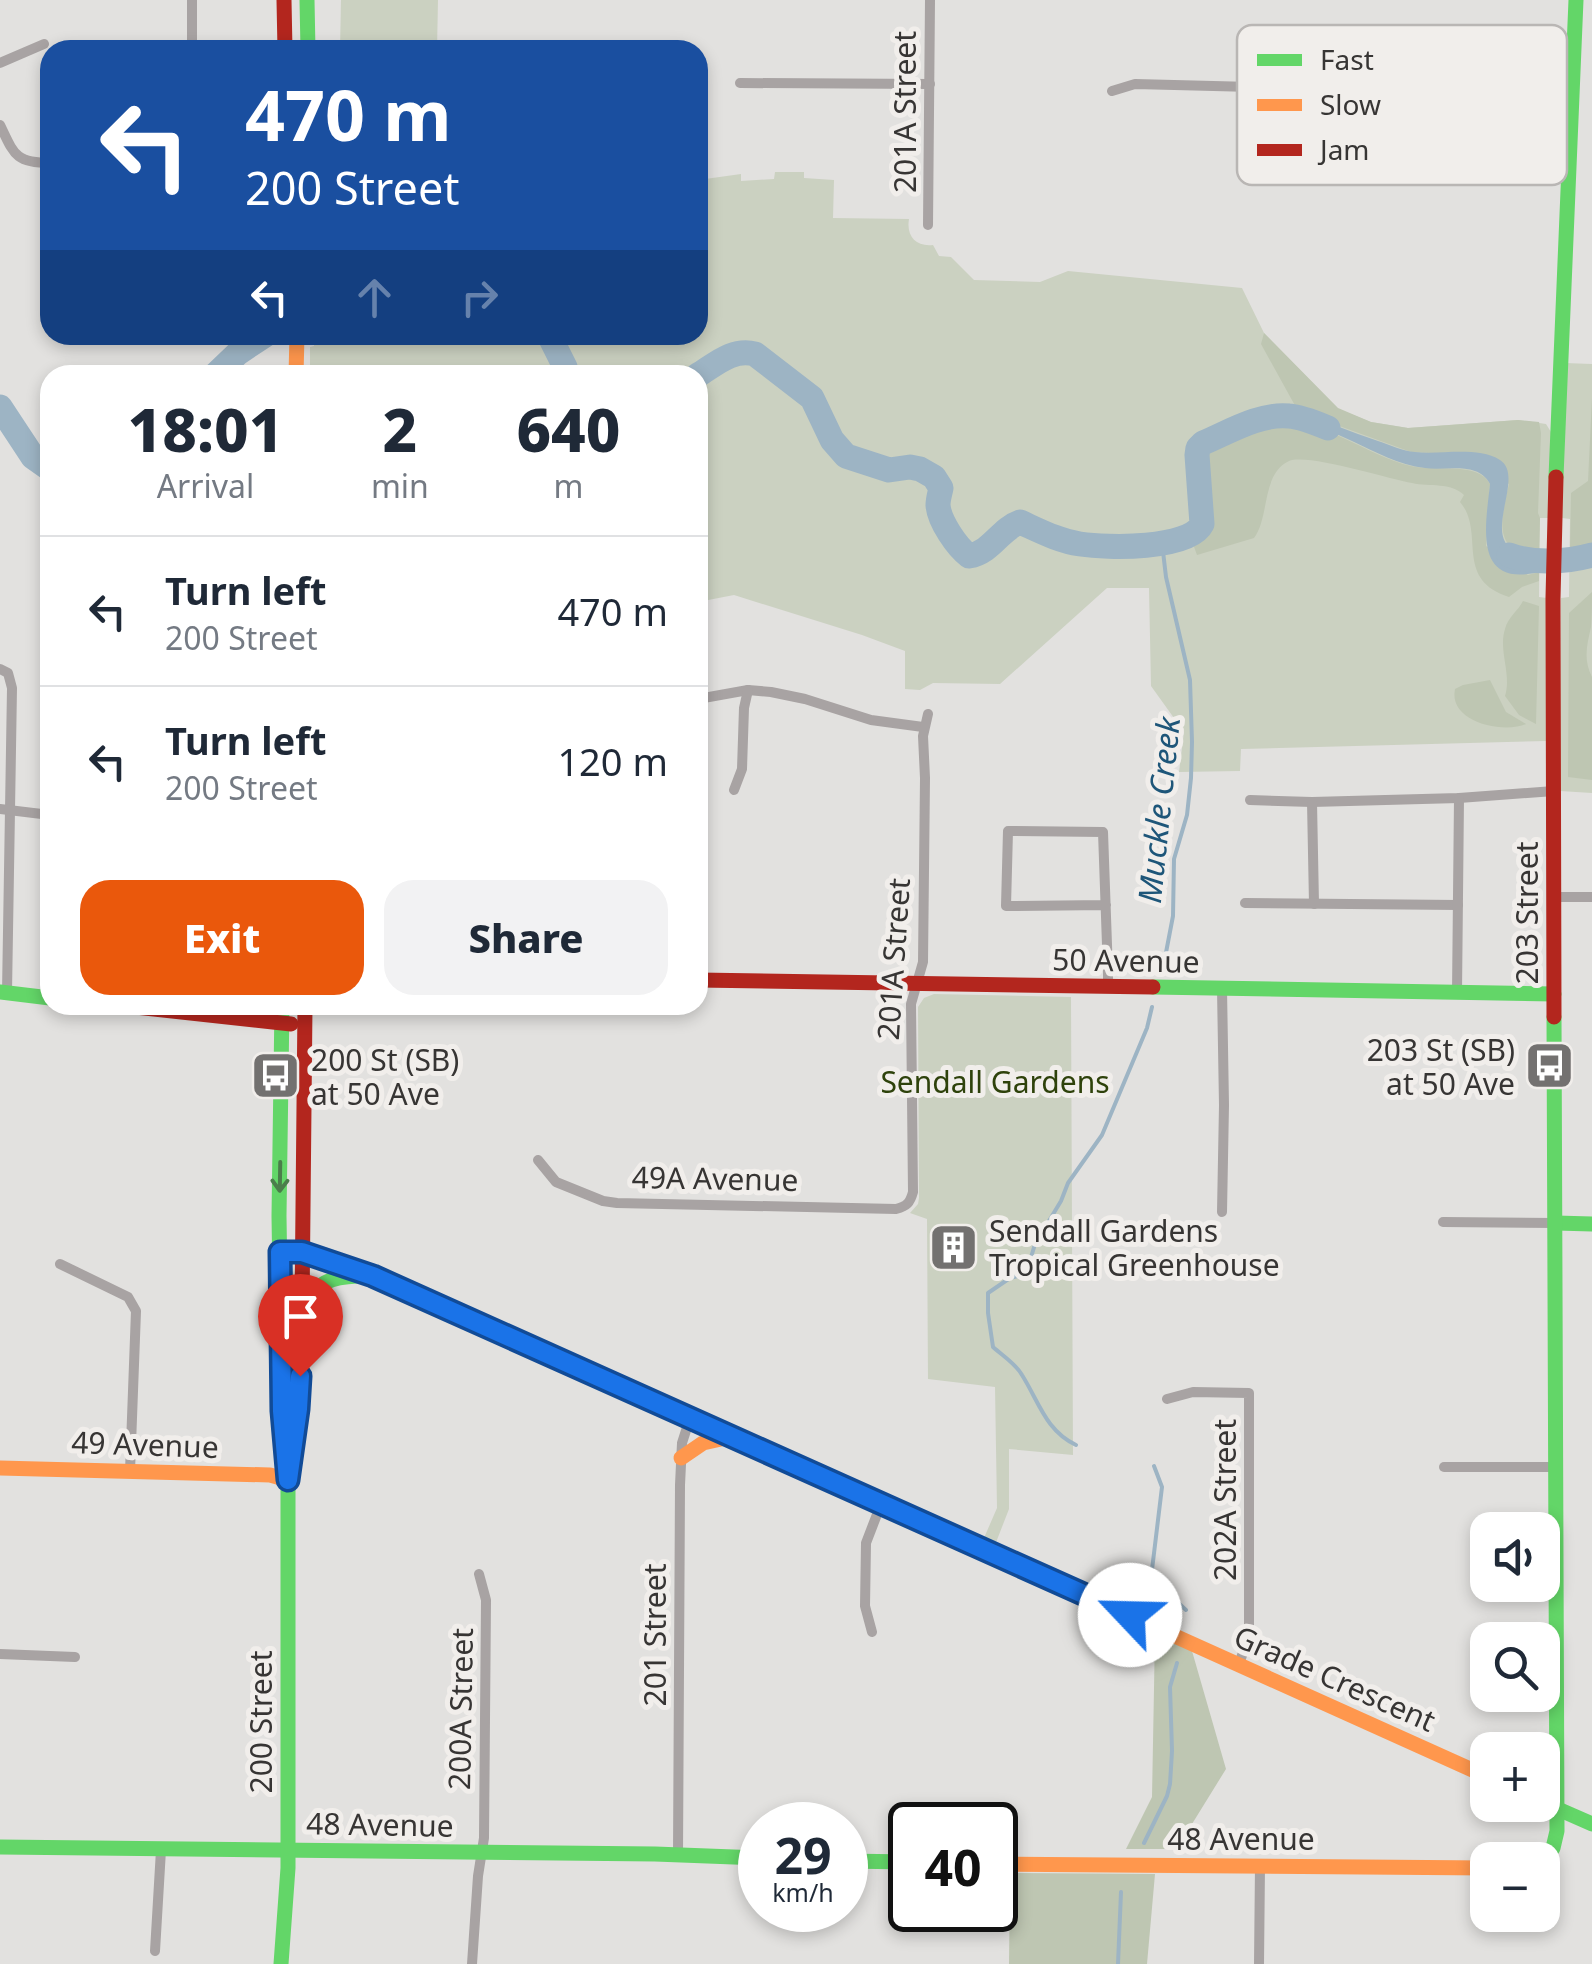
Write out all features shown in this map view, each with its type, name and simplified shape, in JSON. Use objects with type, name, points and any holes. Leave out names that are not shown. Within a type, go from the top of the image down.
[{"type":"street","points":[[192,0],[192,40]]},
{"type":"street","points":[[284,0],[285,40]]},
{"type":"street","points":[[307,0],[308,40]]},
{"type":"street","name":"201A Street","points":[[928,225],[930,0]]},
{"type":"street","name":"203 Street","points":[[1567,180],[1573,0]]},
{"type":"street","points":[[0,63],[40,46]]},
{"type":"street","points":[[740,83],[930,84]]},
{"type":"street","points":[[1112,91],[1136,84],[1237,87]]},
{"type":"street","points":[[0,125],[14,153],[29,162],[40,163]]},
{"type":"street","name":"203 Street","points":[[1552,1732],[1557,1467],[1553,598],[1567,185]]},
{"type":"street","points":[[4,671],[12,688],[5,810],[3,993],[40,997]]},
{"type":"street","points":[[708,698],[748,690],[771,692],[805,698],[871,720],[924,727]]},
{"type":"street","points":[[734,790],[742,769],[748,690]]},
{"type":"street","name":"201A Street","points":[[905,1206],[912,1192],[911,1004],[923,962],[924,727],[928,714]]},
{"type":"street","points":[[1250,800],[1460,798],[1554,791]]},
{"type":"street","points":[[1457,993],[1460,798]]},
{"type":"street","points":[[1312,802],[1314,904]]},
{"type":"street","points":[[5,810],[40,814]]},
{"type":"street","points":[[1106,905],[1006,906],[1008,831],[1104,832],[1106,905],[1108,987]]},
{"type":"street","points":[[1554,897],[1592,896]]},
{"type":"street","points":[[1245,903],[1458,905]]},
{"type":"street","name":"50 Avenue","points":[[708,980],[1554,994]]},
{"type":"street","points":[[1222,989],[1222,1212]]},
{"type":"street","points":[[209,1015],[305,1025]]},
{"type":"street","name":"200 Street","points":[[281,1964],[288,1868],[288,1480],[282,1411],[280,1252],[282,1015]]},
{"type":"street","name":"200 Street","points":[[288,1480],[298,1409],[302,1309],[305,1015]]},
{"type":"street","name":"49A Avenue","points":[[538,1160],[556,1182],[603,1202],[896,1209],[905,1206]]},
{"type":"street","points":[[1443,1222],[1592,1224]]},
{"type":"street","name":"Grade Crescent","points":[[280,1252],[302,1252],[373,1276],[1470,1769]]},
{"type":"street","points":[[60,1264],[128,1296],[134,1303],[130,1471]]},
{"type":"street","points":[[302,1309],[308,1294],[320,1284],[340,1276],[373,1276]]},
{"type":"street","name":"202A Street","points":[[1167,1399],[1193,1392],[1249,1393],[1250,1635],[1238,1664]]},
{"type":"street","name":"201 Street","points":[[678,1854],[681,1458],[690,1418]]},
{"type":"street","points":[[681,1458],[697,1444],[734,1437]]},
{"type":"street","points":[[1444,1467],[1557,1467]]},
{"type":"street","name":"49 Avenue","points":[[0,1468],[270,1475],[288,1480]]},
{"type":"street","points":[[872,1632],[865,1606],[866,1544],[880,1504]]},
{"type":"street","name":"200A Street","points":[[472,1964],[482,1853],[486,1600],[479,1574]]},
{"type":"street","points":[[0,1654],[75,1657]]},
{"type":"street","points":[[1560,1810],[1592,1824]]},
{"type":"street","name":"48 Avenue","points":[[0,1847],[738,1857]]},
{"type":"street","points":[[155,1950],[161,1850]]},
{"type":"street","name":"48 Avenue","points":[[1018,1864],[1470,1868]]},
{"type":"street","points":[[1259,1964],[1260,1866]]},
{"type":"green space","points":[[341,0],[438,0],[437,40],[340,40]]},
{"type":"green space","points":[[775,172],[804,172],[804,178],[834,180],[833,218],[909,219],[913,239],[933,245],[939,256],[951,257],[974,280],[1040,282],[1068,271],[1242,288],[1264,333],[1338,409],[1371,422],[1408,428],[1518,420],[1546,424],[1551,432],[1548,518],[1540,518],[1539,597],[1547,598],[1547,741],[1241,749],[1240,771],[1179,772],[1184,732],[1151,686],[1149,588],[1107,588],[1000,684],[933,683],[920,690],[905,689],[905,651],[734,595],[708,600],[708,365],[310,365],[310,347],[314,345],[708,345],[708,179],[741,174],[741,181],[774,179]]},
{"type":"green space","points":[[1264,333],[1338,408],[1371,422],[1408,428],[1539,422],[1539,554],[1524,553],[1506,541],[1502,521],[1509,484],[1449,454],[1411,452],[1298,411],[1261,344]]},
{"type":"green space","points":[[1565,363],[1592,364],[1592,793],[1560,791],[1561,598],[1569,597],[1570,519],[1562,518]]},
{"type":"green space","points":[[1592,398],[1592,544],[1570,551],[1571,493],[1588,481]]},
{"type":"green space","points":[[1273,420],[1309,425],[1411,466],[1476,472],[1490,484],[1486,546],[1528,575],[1539,572],[1539,581],[1509,597],[1481,579],[1473,554],[1471,527],[1460,502],[1464,495],[1459,491],[1313,460],[1289,461],[1280,467],[1254,538],[1197,555],[1193,544],[1205,534],[1211,512],[1201,462],[1203,450]]},
{"type":"green space","points":[[1592,592],[1587,664],[1592,677],[1592,780],[1568,777],[1569,613]]},
{"type":"green space","points":[[1523,601],[1539,606],[1536,724],[1519,715],[1505,696],[1503,637],[1508,621]]},
{"type":"green space","points":[[1490,680],[1506,712],[1526,724],[1492,726],[1479,723],[1460,710],[1455,689]]},
{"type":"green space","name":"Sendall Gardens","points":[[934,994],[1071,997],[1073,1455],[1009,1449],[1009,1509],[995,1545],[984,1538],[997,1508],[995,1387],[928,1379],[927,1219],[910,1213],[919,1198],[918,1007],[924,998]]},
{"type":"green space","points":[[1155,1634],[1192,1651],[1226,1769],[1179,1849],[1126,1849],[1152,1797]]},
{"type":"green space","points":[[1018,1873],[1155,1874],[1147,1964],[1009,1964],[1009,1932],[1018,1932]]},
{"type":"water","points":[[1298,411],[1406,450],[1470,452],[1500,460],[1507,470],[1508,483],[1502,531],[1506,543],[1517,552],[1539,554],[1539,572],[1503,571],[1493,562],[1486,534],[1490,484],[1478,472],[1425,468],[1396,461],[1300,421]]},
{"type":"water","points":[[1592,544],[1592,563],[1569,568],[1570,551]]},
{"type":"waterway","points":[[225,365],[250,345]]},
{"type":"waterway","points":[[554,345],[564,365]]},
{"type":"waterway","points":[[708,368],[732,355],[755,354],[812,398],[832,440],[846,456],[889,470],[920,469],[934,477],[941,488],[938,505],[942,518],[969,556],[984,550],[1020,522],[1080,544],[1127,546],[1181,539],[1202,524],[1197,455],[1203,443],[1267,417],[1289,416],[1328,428]]},
{"type":"waterway","points":[[0,407],[40,462]]},
{"type":"waterway","name":"Muckle Creek","points":[[1162,543],[1190,680],[1192,742],[1187,815],[1174,859],[1173,916],[1164,963]]},
{"type":"waterway","points":[[1509,555],[1550,561],[1592,555]]},
{"type":"waterway","name":"Muckle Creek","points":[[1076,1445],[1050,1424],[1019,1371],[993,1347],[988,1293],[1010,1278],[1026,1274],[1035,1244],[1068,1183],[1102,1135],[1152,1007]]},
{"type":"waterway","name":"Muckle Creek","points":[[1154,1466],[1162,1487],[1151,1578],[1186,1610]]},
{"type":"waterway","name":"Muckle Creek","points":[[1144,1843],[1170,1784],[1170,1687],[1177,1663]]},
{"type":"waterway","name":"Muckle Creek","points":[[1118,1964],[1121,1892]]},
{"type":"traffic: fast","points":[[307,0],[308,40]]},
{"type":"traffic: fast","points":[[1556,477],[1576,0]]},
{"type":"traffic: fast","points":[[1153,987],[1554,994]]},
{"type":"traffic: fast","points":[[0,992],[40,997]]},
{"type":"traffic: fast","points":[[281,1964],[288,1868],[288,1480],[282,1411],[279,1216],[282,1015]]},
{"type":"traffic: fast","points":[[1554,1017],[1554,1842]]},
{"type":"traffic: fast","points":[[1556,1223],[1592,1224]]},
{"type":"traffic: fast","points":[[280,1252],[302,1252],[373,1276],[1077,1592]]},
{"type":"traffic: fast","points":[[303,1306],[325,1283],[357,1276]]},
{"type":"traffic: fast","points":[[1560,1810],[1592,1824]]},
{"type":"traffic: fast","points":[[0,1847],[738,1857]]},
{"type":"traffic: fast","points":[[868,1861],[888,1862]]},
{"type":"traffic: slow","points":[[296,365],[297,345]]},
{"type":"traffic: slow","points":[[681,1458],[703,1443],[730,1437]]},
{"type":"traffic: slow","points":[[0,1468],[270,1475],[288,1480]]},
{"type":"traffic: slow","points":[[1077,1592],[1470,1769]]},
{"type":"traffic: slow","points":[[1018,1864],[1470,1868]]},
{"type":"traffic: jam","points":[[284,0],[285,40]]},
{"type":"traffic: jam","points":[[1554,1017],[1556,477]]},
{"type":"traffic: jam","points":[[708,980],[1153,987]]},
{"type":"traffic: jam","points":[[209,1015],[291,1024]]},
{"type":"traffic: jam","points":[[292,1451],[298,1409],[302,1309],[305,1015]]},
{"type":"place","name":"203 St (SB) at 50 Ave","points":[[1550,1066]]},
{"type":"place","name":"200 St (SB) at 50 Ave","points":[[276,1076]]},
{"type":"place","name":"Sendall Gardens Tropical Greenhouse","points":[[954,1247]]},
{"type":"route","points":[[300,1376],[288,1480],[282,1411],[280,1252],[302,1252],[373,1276],[1130,1615]]}]
